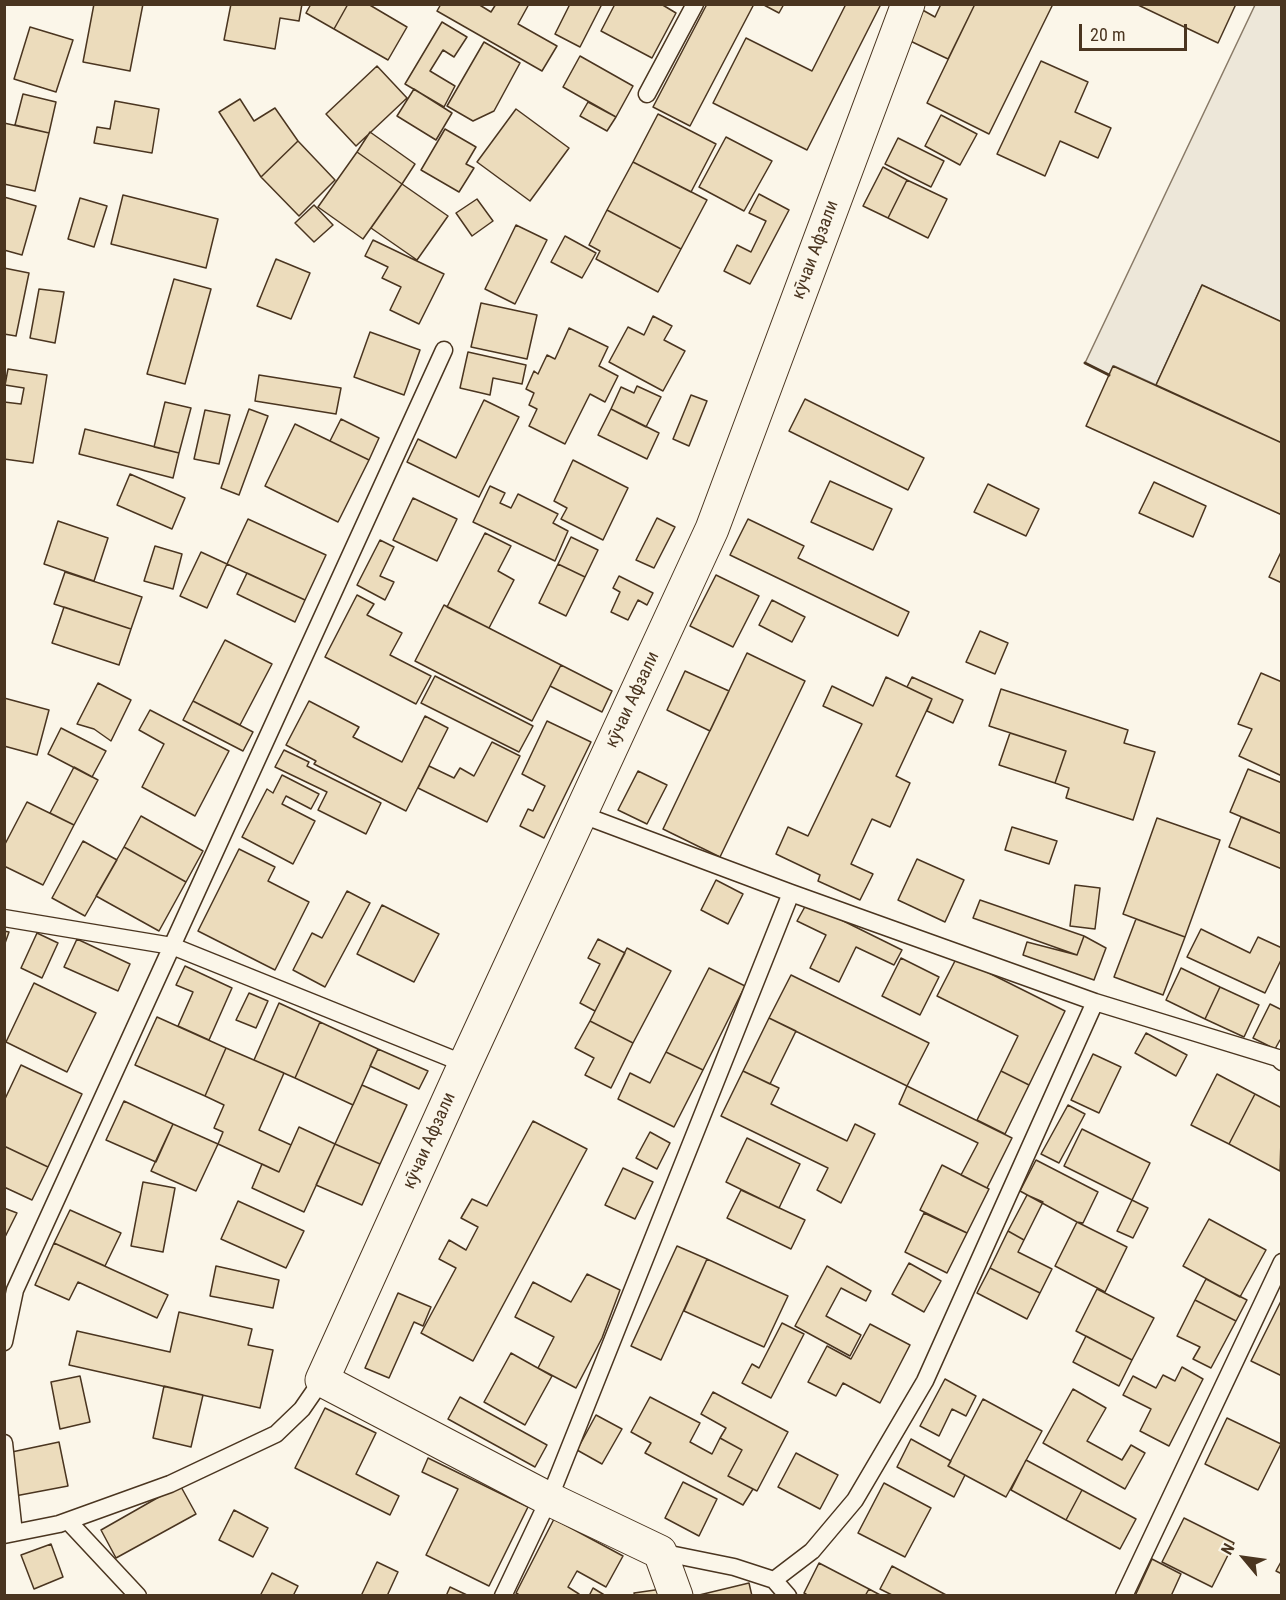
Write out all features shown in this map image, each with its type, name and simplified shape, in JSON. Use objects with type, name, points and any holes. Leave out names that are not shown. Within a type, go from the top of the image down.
[{"type":"street","name":"кӯчаи Афзали","points":[[322,1380],[712,529],[908,4]]},
{"type":"street","points":[[322,1380],[549,1499],[660,1552],[676,1596]]},
{"type":"lane","points":[[647,94],[695,4]]},
{"type":"lane","points":[[4,1342],[15,1290],[444,350]]},
{"type":"lane","points":[[580,814],[791,893],[1095,1002],[1278,1058],[1281,1062]]},
{"type":"lane","points":[[503,1596],[549,1499],[791,893]]},
{"type":"lane","points":[[4,918],[172,946],[465,1064]]},
{"type":"lane","points":[[774,1580],[812,1551],[855,1500],[925,1381],[1095,1002]]},
{"type":"lane","points":[[1124,1596],[1281,1262]]},
{"type":"lane","points":[[4,1443],[9,1534],[59,1524],[170,1484],[276,1434],[302,1409],[322,1380]]},
{"type":"lane","points":[[68,1521],[138,1596]]},
{"type":"lane","points":[[660,1552],[734,1568],[774,1580],[788,1596]]},
{"type":"shaded area","points":[[1255,5],[1281,5],[1281,322],[1202,285],[1156,385],[1114,366],[1109,375],[1085,363]]},
{"type":"building","points":[[94,4],[143,4],[130,71],[83,62]]},
{"type":"building","points":[[231,4],[302,4],[299,21],[280,18],[275,49],[224,40]]},
{"type":"building","points":[[311,4],[348,4],[334,29],[306,13]]},
{"type":"building","points":[[348,4],[368,4],[407,27],[388,60],[334,29]]},
{"type":"building","points":[[441,4],[478,4],[491,12],[496,4],[529,4],[518,24],[557,46],[542,71],[437,11]]},
{"type":"building","points":[[570,4],[602,4],[580,47],[555,34]]},
{"type":"building","points":[[615,4],[661,4],[676,13],[652,58],[601,31]]},
{"type":"building","points":[[707,4],[754,4],[690,126],[653,107]]},
{"type":"building","points":[[762,4],[784,4],[779,13]]},
{"type":"building","points":[[846,4],[881,4],[807,150],[713,103],[746,38],[812,71]]},
{"type":"building","points":[[941,4],[975,4],[948,59],[904,38],[919,8],[935,17]]},
{"type":"building","points":[[975,4],[1053,4],[989,134],[927,103]]},
{"type":"building","points":[[1136,4],[1236,4],[1218,43]]},
{"type":"building","points":[[442,22],[467,37],[454,57],[443,50],[430,71],[455,86],[444,107],[405,84]]},
{"type":"building","points":[[30,27],[73,40],[56,92],[14,79]]},
{"type":"building","points":[[484,42],[520,63],[494,111],[473,121],[447,106]]},
{"type":"building","points":[[580,56],[633,86],[616,117],[563,87]]},
{"type":"building","points":[[1041,61],[1088,82],[1075,112],[1111,128],[1098,158],[1060,141],[1045,176],[997,154]]},
{"type":"building","points":[[377,66],[407,98],[356,146],[326,114]]},
{"type":"building","points":[[414,89],[452,113],[436,140],[397,116]]},
{"type":"building","points":[[23,94],[56,102],[49,133],[15,125]]},
{"type":"building","points":[[240,99],[254,121],[275,108],[298,141],[261,177],[219,112]]},
{"type":"building","points":[[115,101],[159,109],[152,153],[94,143],[97,127],[110,129]]},
{"type":"building","points":[[588,102],[616,117],[607,131],[580,116]]},
{"type":"building","points":[[516,109],[569,148],[530,201],[477,162]]},
{"type":"building","points":[[658,114],[716,144],[691,192],[633,162]]},
{"type":"building","points":[[941,115],[977,134],[960,165],[925,146]]},
{"type":"building","points":[[4,123],[49,133],[35,191],[4,184]]},
{"type":"building","points":[[445,129],[476,147],[466,164],[474,168],[459,192],[421,170]]},
{"type":"building","points":[[370,132],[415,164],[402,184],[357,152]]},
{"type":"building","points":[[726,137],[772,161],[744,211],[699,187]]},
{"type":"building","points":[[898,138],[944,161],[931,187],[885,164]]},
{"type":"building","points":[[298,141],[335,180],[299,216],[261,177]]},
{"type":"building","points":[[357,152],[402,184],[363,239],[318,207]]},
{"type":"building","points":[[633,162],[707,200],[681,249],[607,210]]},
{"type":"building","points":[[883,167],[907,180],[888,218],[863,206]]},
{"type":"building","points":[[907,180],[947,199],[928,238],[888,218]]},
{"type":"building","points":[[402,184],[448,216],[417,260],[371,228]]},
{"type":"building","points":[[759,194],[789,210],[750,284],[724,271],[737,245],[751,252],[766,221],[749,213]]},
{"type":"building","points":[[123,195],[218,219],[206,268],[111,244]]},
{"type":"building","points":[[4,197],[36,206],[22,255],[4,250]]},
{"type":"building","points":[[80,198],[107,206],[94,247],[68,239]]},
{"type":"building","points":[[477,199],[493,221],[472,236],[456,213]]},
{"type":"building","points":[[314,205],[333,225],[314,242],[295,223]]},
{"type":"building","points":[[607,210],[681,249],[658,292],[596,259],[600,251],[589,245]]},
{"type":"building","points":[[516,225],[547,240],[515,304],[485,289]]},
{"type":"building","points":[[565,236],[596,253],[582,278],[551,262]]},
{"type":"building","points":[[373,240],[444,274],[419,324],[390,310],[401,287],[382,278],[388,267],[365,256]]},
{"type":"building","points":[[276,259],[310,273],[291,319],[257,306]]},
{"type":"building","points":[[4,268],[29,273],[16,336],[4,334]]},
{"type":"building","points":[[174,279],[211,289],[185,384],[147,374]]},
{"type":"building","points":[[1202,285],[1282,322],[1282,443],[1156,385]]},
{"type":"building","points":[[39,289],[64,292],[55,343],[30,338]]},
{"type":"building","points":[[481,303],[537,315],[527,359],[471,347]]},
{"type":"building","points":[[653,316],[672,326],[664,340],[685,351],[663,391],[609,362],[628,327],[644,335]]},
{"type":"building","points":[[569,328],[608,347],[599,366],[618,376],[605,402],[590,394],[565,444],[529,426],[537,409],[529,405],[534,393],[526,389],[534,371],[538,374],[547,355],[555,359]]},
{"type":"building","points":[[370,332],[420,350],[404,395],[354,377]]},
{"type":"building","points":[[468,352],[526,365],[522,384],[493,378],[490,395],[460,388]]},
{"type":"building","points":[[1113,366],[1282,443],[1282,515],[1086,426]]},
{"type":"building","points":[[8,369],[47,375],[33,463],[4,459],[4,402],[21,404],[24,388],[5,385]]},
{"type":"building","points":[[259,375],[341,388],[336,414],[255,401]]},
{"type":"building","points":[[637,386],[661,397],[646,427],[611,409],[621,387],[634,393]]},
{"type":"building","points":[[691,395],[707,401],[689,446],[673,439]]},
{"type":"building","points":[[805,399],[924,458],[908,490],[789,431]]},
{"type":"building","points":[[484,400],[519,417],[479,497],[407,462],[418,439],[456,458]]},
{"type":"building","points":[[165,402],[191,408],[179,453],[154,447]]},
{"type":"building","points":[[249,409],[268,416],[239,495],[221,488]]},
{"type":"building","points":[[611,409],[659,433],[647,459],[598,435]]},
{"type":"building","points":[[205,410],[230,415],[219,464],[194,459]]},
{"type":"building","points":[[341,419],[379,438],[369,460],[330,441]]},
{"type":"building","points":[[295,424],[369,460],[338,522],[265,486]]},
{"type":"building","points":[[85,429],[179,453],[173,478],[79,454]]},
{"type":"building","points":[[573,460],[628,488],[603,540],[561,519],[567,508],[554,501]]},
{"type":"building","points":[[130,474],[185,498],[172,529],[117,505]]},
{"type":"building","points":[[830,481],[892,509],[873,550],[811,522]]},
{"type":"building","points":[[1154,482],[1206,506],[1193,537],[1139,513]]},
{"type":"building","points":[[988,484],[1039,509],[1026,536],[974,512]]},
{"type":"building","points":[[490,486],[505,493],[500,503],[511,508],[518,494],[558,514],[553,523],[568,531],[555,561],[473,522]]},
{"type":"building","points":[[413,498],[457,519],[437,561],[393,540]]},
{"type":"building","points":[[657,518],[675,527],[654,568],[636,560]]},
{"type":"building","points":[[248,519],[326,555],[305,600],[227,564]]},
{"type":"building","points":[[748,519],[804,546],[798,558],[909,612],[898,636],[730,555]]},
{"type":"building","points":[[58,521],[108,538],[94,581],[44,564]]},
{"type":"building","points":[[485,533],[511,546],[498,571],[514,580],[489,628],[447,607]]},
{"type":"building","points":[[571,537],[598,550],[585,577],[558,564]]},
{"type":"building","points":[[380,540],[394,547],[380,576],[394,582],[385,600],[357,585]]},
{"type":"building","points":[[155,546],[182,554],[173,589],[144,581]]},
{"type":"building","points":[[201,552],[227,564],[207,608],[180,596]]},
{"type":"building","points":[[1282,552],[1282,583],[1269,577]]},
{"type":"building","points":[[558,564],[585,577],[566,616],[539,603]]},
{"type":"building","points":[[65,572],[142,597],[131,629],[54,604]]},
{"type":"building","points":[[247,573],[305,600],[295,622],[237,594]]},
{"type":"building","points":[[716,575],[759,596],[733,647],[690,626]]},
{"type":"building","points":[[619,576],[653,593],[647,605],[638,600],[628,620],[611,612],[620,592],[613,588]]},
{"type":"building","points":[[357,595],[374,604],[367,615],[402,633],[390,655],[431,676],[416,704],[325,657]]},
{"type":"building","points":[[772,600],[805,617],[792,642],[759,625]]},
{"type":"building","points":[[444,605],[561,665],[532,721],[415,661]]},
{"type":"building","points":[[64,607],[131,629],[119,665],[52,643]]},
{"type":"building","points":[[980,631],[1008,643],[995,674],[966,662]]},
{"type":"building","points":[[225,640],[272,664],[240,725],[193,701]]},
{"type":"building","points":[[747,653],[805,681],[720,857],[663,829]]},
{"type":"building","points":[[561,665],[612,691],[602,712],[550,686]]},
{"type":"building","points":[[685,671],[729,691],[710,731],[667,710]]},
{"type":"building","points":[[1261,673],[1282,682],[1282,776],[1239,756],[1252,729],[1238,724]]},
{"type":"building","points":[[435,676],[533,726],[519,752],[421,703]]},
{"type":"building","points":[[886,677],[932,699],[896,776],[910,783],[890,827],[872,819],[851,864],[873,874],[860,900],[818,881],[820,875],[776,854],[788,827],[808,836],[862,724],[823,706],[832,686],[873,706]]},
{"type":"building","points":[[912,677],[963,700],[953,723],[927,711],[932,699],[907,687]]},
{"type":"building","points":[[98,683],[131,700],[111,741],[94,729],[77,724]]},
{"type":"building","points":[[1001,689],[1128,730],[1124,743],[1155,752],[1133,820],[1066,798],[1069,788],[1055,783],[1066,751],[989,726]]},
{"type":"building","points":[[4,698],[49,710],[37,755],[4,746]]},
{"type":"building","points":[[193,701],[253,732],[243,751],[183,720]]},
{"type":"building","points":[[309,701],[359,727],[353,737],[402,762],[425,716],[448,728],[406,811],[314,764],[316,761],[286,745]]},
{"type":"building","points":[[150,710],[229,751],[195,816],[142,787],[164,744],[139,730]]},
{"type":"building","points":[[547,721],[591,742],[544,838],[520,826],[528,809],[533,811],[545,786],[522,774]]},
{"type":"building","points":[[61,728],[106,751],[92,777],[48,754]]},
{"type":"building","points":[[1010,733],[1066,751],[1055,783],[999,765]]},
{"type":"building","points":[[492,742],[520,756],[487,822],[418,788],[429,766],[454,778],[460,768],[474,776]]},
{"type":"building","points":[[284,750],[309,762],[307,766],[381,803],[366,834],[318,810],[327,792],[275,767]]},
{"type":"building","points":[[74,767],[98,780],[74,825],[50,813]]},
{"type":"building","points":[[1248,769],[1282,783],[1282,834],[1230,812]]},
{"type":"building","points":[[638,771],[667,785],[647,824],[618,810]]},
{"type":"building","points":[[282,775],[319,794],[311,809],[286,796],[282,804],[315,821],[293,864],[242,837],[267,789],[273,793]]},
{"type":"building","points":[[27,802],[74,825],[43,885],[4,866],[4,846]]},
{"type":"building","points":[[141,816],[203,851],[186,882],[124,847]]},
{"type":"building","points":[[1241,817],[1282,834],[1282,869],[1229,847]]},
{"type":"building","points":[[1157,818],[1220,840],[1185,937],[1123,914]]},
{"type":"building","points":[[1012,827],[1057,841],[1049,864],[1005,850]]},
{"type":"building","points":[[83,841],[117,860],[85,916],[52,898]]},
{"type":"building","points":[[124,847],[186,882],[159,931],[96,896]]},
{"type":"building","points":[[239,849],[275,867],[268,881],[309,902],[275,970],[198,931]]},
{"type":"building","points":[[917,859],[964,880],[945,922],[898,900]]},
{"type":"building","points":[[716,880],[743,894],[728,924],[701,910]]},
{"type":"building","points":[[1075,885],[1100,888],[1095,929],[1070,926]]},
{"type":"building","points":[[347,891],[370,903],[325,987],[293,970],[312,933],[322,938]]},
{"type":"building","points":[[980,900],[1084,936],[1077,955],[973,918]]},
{"type":"building","points":[[807,903],[902,950],[894,965],[856,947],[839,982],[810,968],[826,935],[797,921]]},
{"type":"building","points":[[382,905],[439,934],[414,982],[357,954]]},
{"type":"building","points":[[1136,919],[1185,937],[1163,995],[1114,977]]},
{"type":"building","points":[[1201,929],[1250,953],[1258,937],[1282,948],[1282,958],[1265,993],[1187,957]]},
{"type":"building","points":[[4,931],[9,932],[4,946]]},
{"type":"building","points":[[37,933],[58,943],[42,978],[21,968]]},
{"type":"building","points":[[1084,936],[1106,948],[1094,980],[1023,955],[1027,942],[1077,955]]},
{"type":"building","points":[[77,939],[130,964],[118,991],[64,967]]},
{"type":"building","points":[[598,939],[625,953],[595,1011],[580,1003],[600,964],[588,958]]},
{"type":"building","points":[[627,948],[671,971],[633,1043],[590,1021]]},
{"type":"building","points":[[957,957],[1065,1011],[1029,1085],[1001,1071],[1018,1036],[937,996]]},
{"type":"building","points":[[901,958],[939,977],[920,1015],[882,996]]},
{"type":"building","points":[[185,966],[232,988],[209,1040],[178,1026],[193,992],[176,985]]},
{"type":"building","points":[[709,968],[745,986],[703,1070],[666,1052]]},
{"type":"building","points":[[1181,968],[1220,987],[1205,1019],[1166,1000]]},
{"type":"building","points":[[791,975],[929,1043],[907,1086],[769,1018]]},
{"type":"building","points":[[34,983],[96,1013],[67,1072],[6,1042]]},
{"type":"building","points":[[1220,987],[1259,1005],[1244,1037],[1205,1019]]},
{"type":"building","points":[[249,993],[268,1001],[256,1028],[236,1020]]},
{"type":"building","points":[[279,1003],[320,1022],[295,1078],[254,1060]]},
{"type":"building","points":[[1270,1004],[1282,1010],[1282,1040],[1275,1049],[1253,1038]]},
{"type":"building","points":[[157,1017],[226,1048],[205,1096],[135,1065]]},
{"type":"building","points":[[769,1018],[796,1031],[770,1084],[743,1071]]},
{"type":"building","points":[[590,1021],[633,1043],[611,1088],[585,1075],[594,1058],[575,1048]]},
{"type":"building","points":[[320,1022],[378,1049],[353,1105],[295,1078]]},
{"type":"building","points":[[1146,1033],[1187,1055],[1176,1076],[1135,1053]]},
{"type":"building","points":[[226,1048],[284,1073],[259,1130],[291,1145],[279,1172],[218,1144],[223,1132],[214,1128],[224,1105],[205,1096]]},
{"type":"building","points":[[378,1049],[428,1071],[419,1089],[370,1066]]},
{"type":"building","points":[[666,1052],[703,1070],[674,1127],[618,1099],[630,1073],[650,1083]]},
{"type":"building","points":[[1093,1054],[1121,1067],[1099,1113],[1071,1100]]},
{"type":"building","points":[[21,1065],[82,1094],[48,1167],[4,1146],[4,1101]]},
{"type":"building","points":[[743,1071],[779,1088],[771,1104],[847,1141],[855,1124],[875,1134],[841,1203],[817,1190],[828,1168],[721,1116]]},
{"type":"building","points":[[1001,1071],[1029,1085],[1005,1134],[977,1120]]},
{"type":"building","points":[[1217,1074],[1255,1094],[1229,1144],[1191,1125]]},
{"type":"building","points":[[362,1085],[407,1105],[380,1164],[335,1144]]},
{"type":"building","points":[[907,1086],[1012,1138],[987,1188],[961,1175],[978,1143],[899,1104]]},
{"type":"building","points":[[1255,1094],[1282,1108],[1280,1171],[1229,1144]]},
{"type":"building","points":[[124,1101],[173,1124],[156,1162],[106,1140]]},
{"type":"building","points":[[1068,1105],[1085,1114],[1059,1163],[1041,1154]]},
{"type":"building","points":[[533,1121],[587,1149],[473,1361],[421,1333],[456,1268],[439,1259],[449,1240],[466,1250],[478,1227],[461,1218],[472,1199],[487,1206]]},
{"type":"building","points":[[173,1124],[218,1144],[196,1191],[151,1171]]},
{"type":"building","points":[[299,1127],[335,1144],[304,1212],[252,1188],[262,1164],[279,1172]]},
{"type":"building","points":[[1082,1129],[1150,1163],[1132,1200],[1064,1166]]},
{"type":"building","points":[[650,1132],[670,1143],[657,1169],[636,1158]]},
{"type":"building","points":[[747,1138],[800,1164],[779,1208],[726,1182]]},
{"type":"building","points":[[335,1144],[380,1164],[362,1205],[316,1185]]},
{"type":"building","points":[[4,1146],[48,1167],[32,1200],[4,1187]]},
{"type":"building","points":[[1036,1160],[1098,1192],[1083,1223],[1077,1222],[1020,1191]]},
{"type":"building","points":[[942,1165],[989,1189],[967,1233],[920,1210]]},
{"type":"building","points":[[623,1168],[653,1182],[635,1219],[605,1205]]},
{"type":"building","points":[[143,1182],[175,1188],[163,1252],[131,1246]]},
{"type":"building","points":[[741,1190],[805,1220],[791,1249],[727,1218]]},
{"type":"building","points":[[1027,1195],[1043,1202],[1024,1240],[1008,1231]]},
{"type":"building","points":[[1132,1200],[1148,1208],[1133,1238],[1117,1231]]},
{"type":"building","points":[[238,1201],[304,1231],[286,1268],[221,1239]]},
{"type":"building","points":[[4,1208],[17,1213],[4,1239]]},
{"type":"building","points":[[70,1210],[121,1233],[105,1266],[54,1243]]},
{"type":"building","points":[[924,1213],[967,1233],[947,1273],[905,1252]]},
{"type":"building","points":[[1209,1219],[1266,1250],[1240,1297],[1183,1266]]},
{"type":"building","points":[[1077,1222],[1127,1247],[1105,1292],[1055,1266]]},
{"type":"building","points":[[1008,1231],[1024,1240],[1018,1252],[1052,1269],[1040,1293],[990,1268]]},
{"type":"building","points":[[54,1243],[168,1295],[157,1318],[78,1282],[69,1300],[35,1285]]},
{"type":"building","points":[[677,1246],[707,1259],[661,1360],[631,1346]]},
{"type":"building","points":[[707,1259],[788,1296],[764,1347],[684,1311]]},
{"type":"building","points":[[909,1263],[941,1281],[924,1312],[892,1294]]},
{"type":"building","points":[[216,1266],[279,1280],[273,1308],[210,1296]]},
{"type":"building","points":[[827,1266],[871,1291],[866,1301],[841,1288],[826,1316],[861,1335],[850,1356],[795,1326]]},
{"type":"building","points":[[990,1268],[1040,1293],[1027,1319],[977,1293]]},
{"type":"building","points":[[587,1274],[620,1290],[602,1338],[576,1388],[538,1368],[554,1337],[515,1317],[533,1282],[571,1302]]},
{"type":"building","points":[[1206,1279],[1247,1300],[1236,1321],[1195,1300]]},
{"type":"building","points":[[1097,1289],[1154,1318],[1132,1360],[1076,1331]]},
{"type":"building","points":[[398,1293],[431,1307],[423,1326],[414,1322],[389,1378],[365,1368]]},
{"type":"building","points":[[1195,1300],[1236,1321],[1211,1368],[1193,1359],[1200,1347],[1177,1336]]},
{"type":"building","points":[[1282,1301],[1282,1376],[1251,1361]]},
{"type":"building","points":[[179,1312],[252,1329],[248,1345],[273,1350],[260,1408],[69,1365],[77,1331],[170,1352]]},
{"type":"building","points":[[782,1323],[804,1334],[771,1398],[742,1383],[752,1364],[759,1368]]},
{"type":"building","points":[[870,1324],[910,1345],[880,1403],[843,1383],[836,1396],[808,1382],[827,1346],[851,1359]]},
{"type":"building","points":[[1086,1336],[1132,1360],[1119,1386],[1073,1362]]},
{"type":"building","points":[[511,1353],[552,1376],[525,1425],[484,1402]]},
{"type":"building","points":[[1182,1367],[1203,1379],[1169,1446],[1140,1431],[1151,1409],[1123,1395],[1133,1376],[1156,1388],[1163,1375],[1175,1381]]},
{"type":"building","points":[[80,1376],[90,1422],[60,1429],[51,1382]]},
{"type":"building","points":[[945,1379],[976,1396],[966,1416],[952,1409],[939,1436],[920,1426]]},
{"type":"building","points":[[164,1386],[203,1395],[191,1447],[153,1438]]},
{"type":"building","points":[[1073,1389],[1106,1408],[1087,1441],[1122,1460],[1131,1445],[1145,1453],[1125,1489],[1043,1443]]},
{"type":"building","points":[[713,1392],[788,1432],[757,1491],[728,1476],[742,1450],[720,1438],[726,1428],[701,1414]]},
{"type":"building","points":[[460,1397],[547,1445],[535,1467],[448,1419]]},
{"type":"building","points":[[650,1397],[700,1423],[690,1442],[712,1454],[720,1438],[742,1450],[728,1476],[753,1489],[743,1505],[645,1453],[651,1443],[631,1432]]},
{"type":"building","points":[[983,1399],[1042,1431],[1006,1497],[948,1466]]},
{"type":"building","points":[[325,1408],[376,1433],[356,1474],[399,1496],[390,1515],[295,1468]]},
{"type":"building","points":[[596,1415],[622,1429],[602,1464],[577,1450]]},
{"type":"building","points":[[1227,1418],[1281,1444],[1258,1490],[1205,1464]]},
{"type":"building","points":[[911,1439],[951,1461],[948,1466],[965,1475],[954,1497],[897,1467]]},
{"type":"building","points":[[59,1442],[68,1486],[15,1496],[7,1453]]},
{"type":"building","points":[[796,1453],[838,1475],[820,1509],[778,1487]]},
{"type":"building","points":[[428,1458],[528,1507],[489,1586],[426,1555],[458,1489],[422,1472]]},
{"type":"building","points":[[1026,1460],[1082,1490],[1066,1520],[1011,1490]]},
{"type":"building","points":[[683,1482],[717,1499],[699,1536],[665,1518]]},
{"type":"building","points":[[884,1483],[931,1508],[905,1557],[858,1533]]},
{"type":"building","points":[[180,1485],[196,1514],[116,1558],[101,1530]]},
{"type":"building","points":[[1082,1490],[1136,1519],[1120,1549],[1066,1520]]},
{"type":"building","points":[[234,1510],[268,1528],[253,1557],[219,1540]]},
{"type":"building","points":[[1184,1518],[1234,1543],[1212,1587],[1162,1562]]},
{"type":"building","points":[[554,1519],[623,1556],[606,1587],[577,1571],[568,1587],[579,1594],[578,1596],[521,1596],[516,1593]]},
{"type":"building","points":[[51,1544],[63,1577],[34,1589],[21,1555]]},
{"type":"building","points":[[1152,1559],[1181,1574],[1171,1596],[1135,1596]]},
{"type":"building","points":[[1282,1560],[1282,1574],[1276,1571]]},
{"type":"building","points":[[377,1562],[398,1572],[387,1596],[361,1596]]},
{"type":"building","points":[[819,1563],[869,1589],[865,1596],[809,1596],[804,1593]]},
{"type":"building","points":[[892,1566],[948,1596],[894,1596],[880,1589]]},
{"type":"building","points":[[272,1573],[298,1586],[293,1596],[260,1596]]},
{"type":"building","points":[[749,1583],[752,1596],[695,1596]]},
{"type":"building","points":[[450,1587],[469,1596],[446,1596]]},
{"type":"building","points":[[593,1588],[606,1596],[589,1596]]},
{"type":"building","points":[[662,1589],[663,1596],[635,1596],[634,1593]]},
{"type":"building","points":[[869,1589],[882,1596],[865,1596]]},
{"type":"wall","points":[[1085,363],[1109,375]]}]
